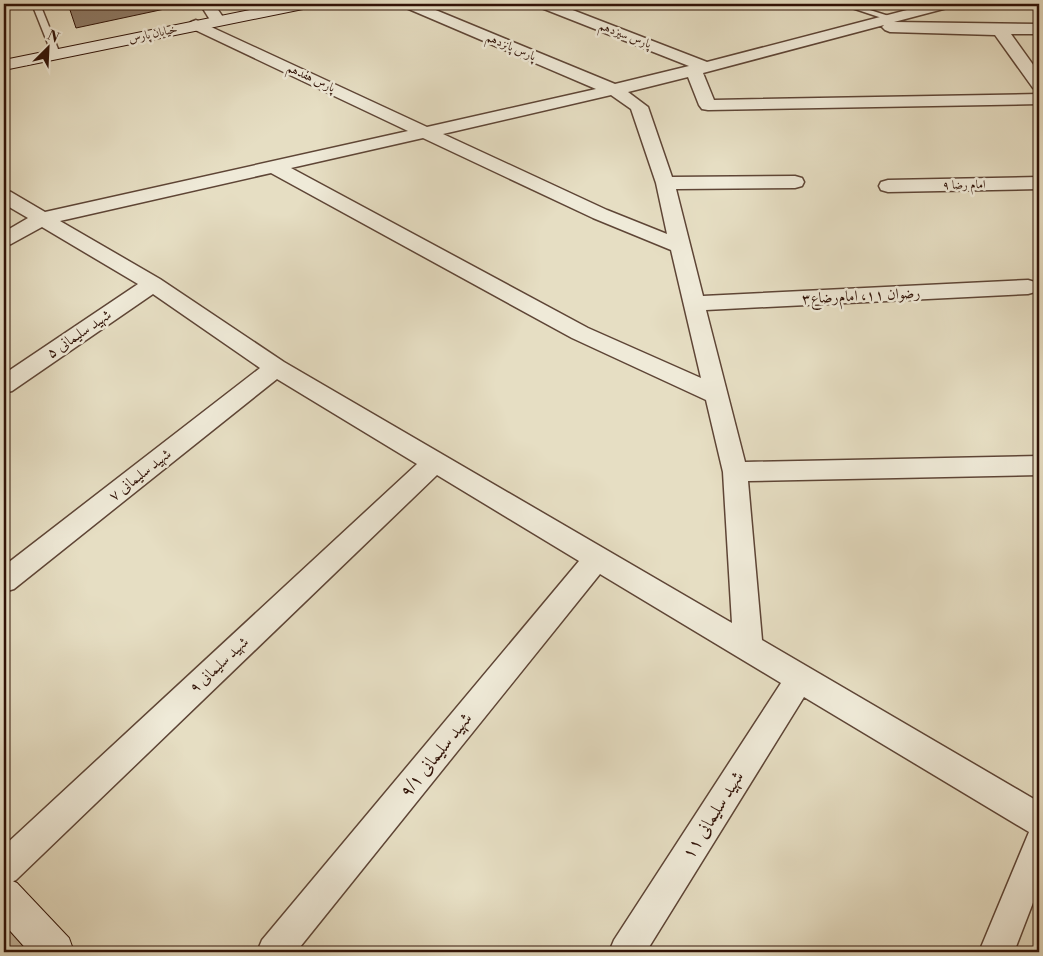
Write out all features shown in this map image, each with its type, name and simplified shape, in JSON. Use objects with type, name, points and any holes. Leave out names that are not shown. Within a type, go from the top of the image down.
[{"type":"main road","name":"خیابان پارس","points":[[4,65],[217,20],[303,4]]},
{"type":"main road","points":[[4,896],[55,952]]},
{"type":"street","points":[[207,4],[217,20]]},
{"type":"street","name":"پارس‌ پانزدهم","points":[[409,4],[614,90],[639,107],[665,183],[735,472],[748,648]]},
{"type":"street","name":"پارس‌ سیزدهم","points":[[544,4],[700,69]]},
{"type":"street","points":[[4,240],[41,219],[614,90],[946,4]]},
{"type":"street","name":"پارس‌ هفدهم","points":[[196,25],[600,214],[680,246]]},
{"type":"street","points":[[862,26],[1039,30]]},
{"type":"street","points":[[1000,30],[1039,84]]},
{"type":"street","points":[[700,69],[708,105],[1039,99]]},
{"type":"street","points":[[273,166],[580,333],[716,395]]},
{"type":"street","points":[[665,183],[796,182]]},
{"type":"street","name":"امام رضا ۹","points":[[888,186],[1039,183]]},
{"type":"street","points":[[4,196],[153,284],[276,368],[1039,820]]},
{"type":"street","name":"شهید سلیمانی ۵","points":[[4,384],[153,284]]},
{"type":"street","name":"رضوان ۱۱، امام‌رضا‌ع‌۳","points":[[694,304],[1028,288]]},
{"type":"street","name":"شهید سلیمانی ۷","points":[[4,582],[276,368]]},
{"type":"street","name":"شهید سلیمانی ۹","points":[[4,868],[435,462]]},
{"type":"street","points":[[735,472],[1027,465]]},
{"type":"street","name":"شهید سلیمانی ۹/۱","points":[[274,952],[597,558]]},
{"type":"street","name":"شهید سلیمانی ۱۱","points":[[626,952],[800,678]]},
{"type":"street","points":[[997,952],[1039,844]]},
{"type":"lane","points":[[36,4],[56,54]]},
{"type":"lane","points":[[844,4],[891,18]]},
{"type":"shaded area","points":[[4,917],[36,952],[4,952]]},
{"type":"building","points":[[68,4],[188,4],[76,28]]}]
